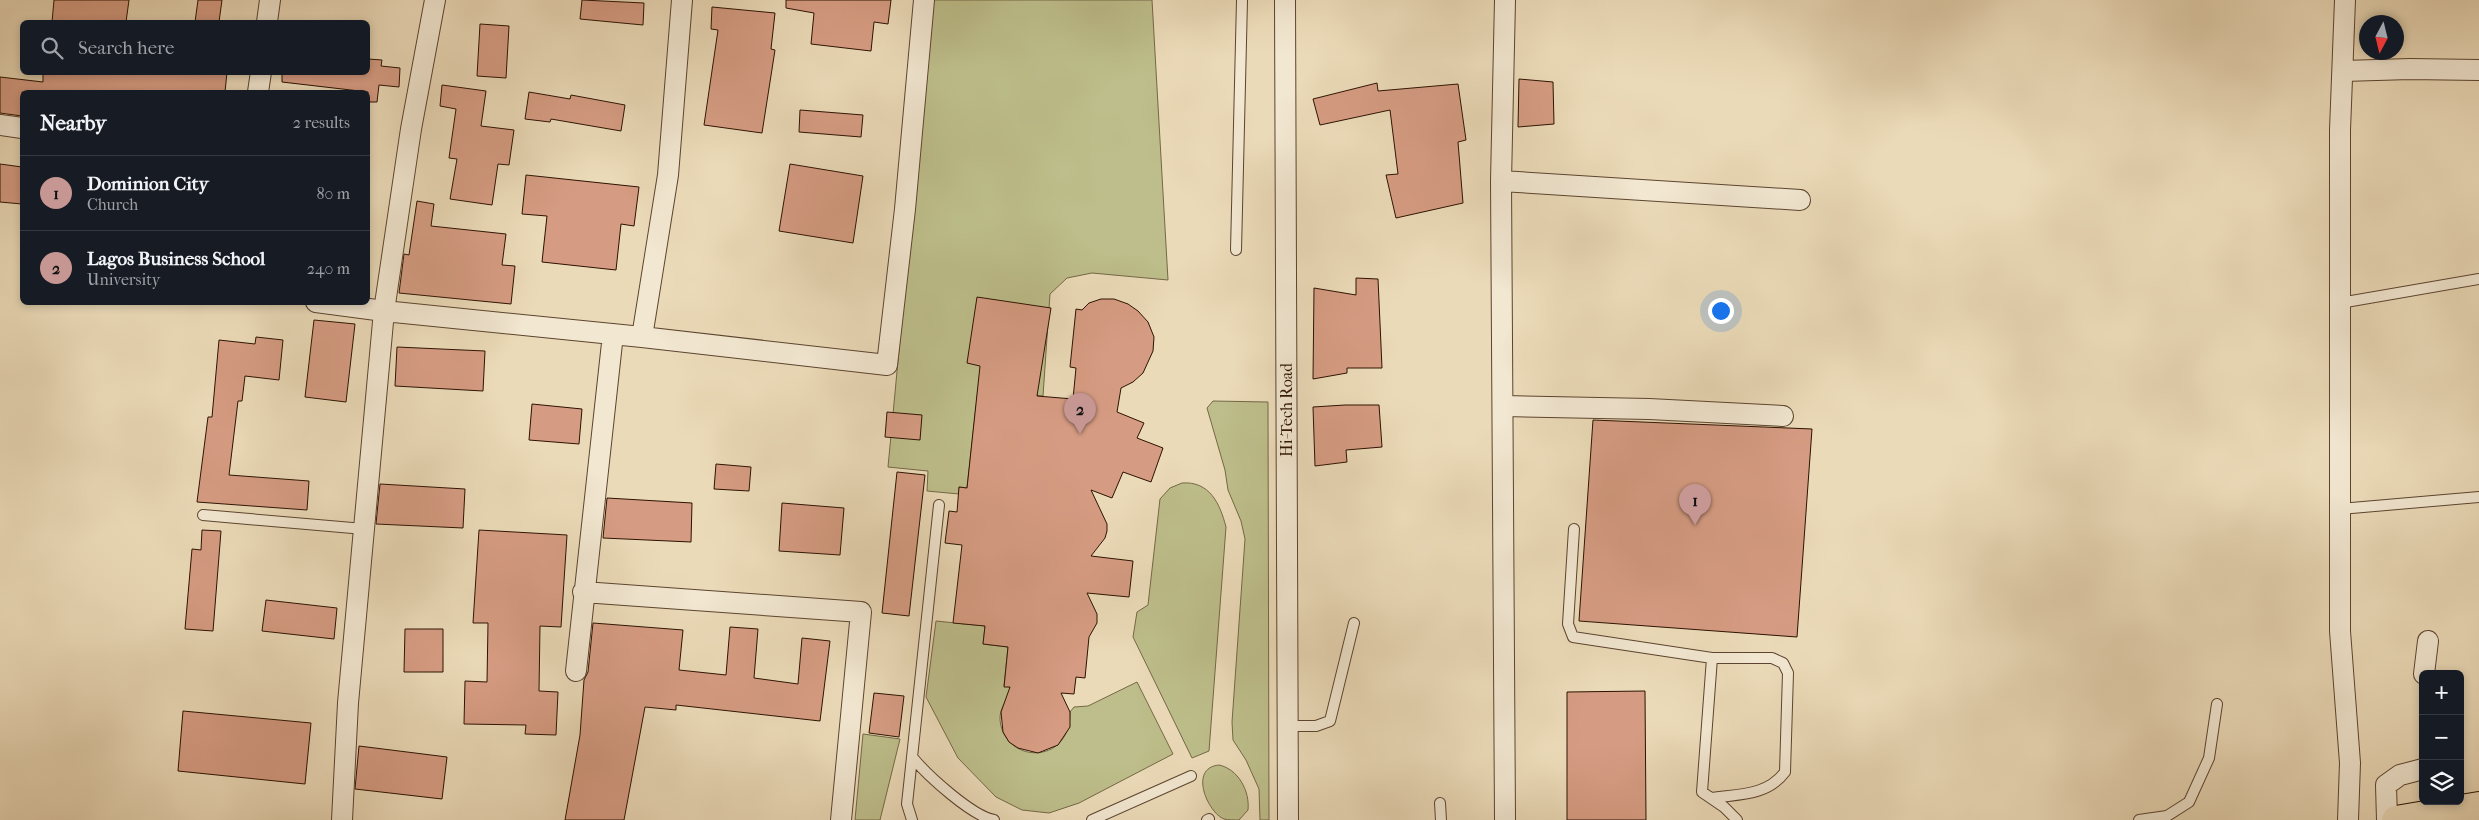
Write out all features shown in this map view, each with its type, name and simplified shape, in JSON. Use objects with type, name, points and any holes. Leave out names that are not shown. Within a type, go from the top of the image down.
[{"type":"highway","points":[[2396,820],[2479,806]]},
{"type":"street","points":[[267,20],[270,0]]},
{"type":"street","points":[[342,820],[348,702],[384,312],[411,129],[435,0]]},
{"type":"street","points":[[642,337],[668,175],[682,0]]},
{"type":"street","points":[[336,305],[384,312],[642,337],[887,366],[905,209],[924,0]]},
{"type":"street","name":"Hi-Tech Road","points":[[1285,0],[1288,820]]},
{"type":"street","points":[[1505,0],[1501,181],[1504,406],[1505,820]]},
{"type":"street","points":[[2345,0],[2340,120],[2340,631],[2350,762],[2348,820]]},
{"type":"street","points":[[2343,71],[2410,69],[2479,70]]},
{"type":"street","points":[[258,90],[260,75]]},
{"type":"street","points":[[0,125],[20,128]]},
{"type":"street","points":[[1501,181],[1800,200]]},
{"type":"street","points":[[576,671],[583,592],[613,334]]},
{"type":"street","points":[[1504,406],[1649,409],[1783,416]]},
{"type":"street","points":[[583,592],[861,612],[841,820]]},
{"type":"street","points":[[2424,670],[2428,641]]},
{"type":"street","points":[[2386,820],[2386,785],[2400,775],[2419,770]]},
{"type":"lane","points":[[1236,250],[1242,0]]},
{"type":"lane","points":[[2340,303],[2479,278]]},
{"type":"lane","points":[[2340,509],[2479,497]]},
{"type":"lane","points":[[912,820],[907,804],[939,506]]},
{"type":"lane","points":[[204,515],[364,529]]},
{"type":"lane","points":[[1574,529],[1568,624],[1573,637],[1712,658],[1772,658],[1783,663],[1788,673],[1785,772],[1777,783],[1766,789],[1711,798]]},
{"type":"lane","points":[[1288,726],[1316,726],[1330,721],[1354,623]]},
{"type":"lane","points":[[1712,658],[1702,792],[1737,820]]},
{"type":"lane","points":[[2138,820],[2167,816],[2189,802],[2209,758],[2217,704]]},
{"type":"lane","points":[[913,758],[930,778],[957,798],[994,820]]},
{"type":"lane","points":[[1092,820],[1191,776]]},
{"type":"lane","points":[[1440,803],[1440,820]]},
{"type":"green space","points":[[932,0],[1152,0],[1168,280],[1092,273],[1067,278],[1050,294],[1043,396],[978,389],[967,488],[959,487],[959,494],[927,491],[928,471],[888,467]]},
{"type":"green space","points":[[1213,401],[1268,402],[1269,820],[1260,820],[1259,789],[1246,760],[1233,740],[1232,722],[1245,539],[1241,521],[1228,490],[1225,470],[1207,408]]},
{"type":"green space","points":[[1182,483],[1192,483],[1207,490],[1217,502],[1226,527],[1209,751],[1192,758],[1133,637],[1137,612],[1148,605],[1160,499],[1170,488]]},
{"type":"green space","points":[[936,621],[985,626],[983,644],[1008,647],[1004,686],[1010,687],[1001,711],[1000,720],[1004,735],[1013,745],[1024,751],[1037,753],[1049,750],[1060,742],[1067,730],[1070,712],[1074,707],[1088,706],[1137,682],[1173,754],[1079,803],[1049,813],[1022,810],[996,797],[958,758],[926,697]]},
{"type":"green space","points":[[863,734],[900,739],[880,820],[855,820]]},
{"type":"green space","points":[[1219,765],[1232,771],[1245,788],[1248,810],[1239,820],[1224,819],[1218,815],[1207,800],[1204,791],[1204,774],[1210,768]]},
{"type":"building","points":[[54,0],[129,0],[126,20],[52,20]]},
{"type":"building","points":[[198,0],[222,0],[219,20],[195,20]]},
{"type":"building","points":[[582,0],[644,3],[643,25],[580,19]]},
{"type":"building","points":[[786,0],[891,0],[888,24],[874,22],[871,51],[811,44],[814,13],[786,8]]},
{"type":"building","points":[[712,7],[775,13],[771,49],[775,50],[762,133],[704,125],[718,30],[711,29]]},
{"type":"building","points":[[480,24],[509,26],[506,78],[477,76]]},
{"type":"building","points":[[370,59],[382,60],[381,66],[400,68],[399,87],[379,85],[377,102],[370,102],[370,90],[351,90],[282,82],[282,75],[370,75]]},
{"type":"building","points":[[43,75],[227,75],[225,90],[20,90],[20,116],[0,113],[0,77],[43,82]]},
{"type":"building","points":[[1519,79],[1553,82],[1554,124],[1518,127]]},
{"type":"building","points":[[1377,83],[1378,91],[1458,84],[1466,140],[1458,142],[1463,203],[1396,218],[1386,175],[1398,174],[1390,110],[1320,125],[1313,99]]},
{"type":"building","points":[[442,85],[486,91],[481,126],[514,130],[509,165],[498,164],[492,205],[450,199],[457,159],[449,158],[456,109],[440,106]]},
{"type":"building","points":[[529,92],[570,99],[571,95],[625,105],[621,131],[551,119],[550,122],[525,119]]},
{"type":"building","points":[[800,110],[863,115],[861,137],[799,132]]},
{"type":"building","points":[[0,164],[20,167],[20,204],[0,202]]},
{"type":"building","points":[[790,164],[863,176],[853,243],[779,231]]},
{"type":"building","points":[[526,175],[639,187],[634,226],[621,224],[616,270],[542,262],[547,216],[522,214]]},
{"type":"building","points":[[417,201],[434,204],[431,226],[506,234],[502,265],[515,266],[511,304],[399,293],[404,254],[409,255]]},
{"type":"building","points":[[1356,278],[1378,279],[1382,368],[1347,368],[1347,373],[1313,379],[1314,288],[1356,295]]},
{"type":"building","points":[[977,297],[1051,308],[1037,396],[1073,399],[1076,368],[1070,367],[1076,309],[1082,310],[1089,303],[1101,299],[1114,299],[1128,304],[1148,322],[1154,337],[1153,351],[1143,373],[1133,382],[1121,388],[1117,412],[1144,423],[1137,438],[1163,448],[1151,482],[1123,472],[1112,498],[1091,490],[1107,524],[1107,531],[1105,538],[1091,556],[1133,561],[1129,597],[1087,593],[1097,614],[1097,623],[1089,637],[1085,678],[1076,677],[1074,694],[1061,693],[1070,712],[1070,727],[1058,745],[1038,753],[1018,748],[1009,742],[1003,732],[1001,712],[1010,687],[1004,687],[1008,647],[983,644],[985,626],[953,623],[962,545],[945,543],[949,511],[957,512],[959,487],[967,488],[980,366],[967,363]]},
{"type":"building","points":[[314,320],[355,324],[346,402],[305,397]]},
{"type":"building","points":[[256,337],[283,340],[279,380],[245,376],[242,401],[238,401],[229,475],[309,481],[307,510],[197,502],[208,417],[212,417],[219,340],[255,344]]},
{"type":"building","points":[[397,347],[485,351],[483,391],[395,386]]},
{"type":"building","points":[[532,404],[582,409],[579,444],[529,440]]},
{"type":"building","points":[[1379,405],[1382,447],[1346,450],[1347,462],[1315,466],[1313,407]]},
{"type":"building","points":[[887,412],[922,415],[920,440],[885,437]]},
{"type":"building","points":[[1593,420],[1812,429],[1797,637],[1579,621]]},
{"type":"building","points":[[716,464],[751,467],[749,491],[714,489]]},
{"type":"building","points":[[897,472],[925,475],[909,616],[882,613]]},
{"type":"building","points":[[380,484],[465,489],[463,528],[376,524]]},
{"type":"building","points":[[607,498],[692,503],[691,542],[603,538]]},
{"type":"building","points":[[782,503],[844,508],[840,555],[779,551]]},
{"type":"building","points":[[202,530],[221,531],[213,631],[185,629],[192,549],[201,550]]},
{"type":"building","points":[[479,530],[567,535],[561,627],[540,626],[539,691],[558,692],[556,735],[525,734],[526,725],[464,724],[465,681],[487,682],[488,623],[473,623]]},
{"type":"building","points":[[266,600],[337,608],[334,639],[262,631]]},
{"type":"building","points":[[593,623],[683,630],[679,670],[726,675],[730,627],[758,629],[754,678],[798,684],[802,638],[830,641],[820,721],[676,705],[676,710],[645,707],[624,820],[565,820],[580,735],[584,680],[588,672]]},
{"type":"building","points":[[405,629],[443,629],[443,672],[404,672]]},
{"type":"building","points":[[1645,691],[1646,820],[1567,820],[1567,692]]},
{"type":"building","points":[[874,693],[904,696],[899,737],[869,733]]},
{"type":"building","points":[[183,711],[311,723],[305,784],[178,771]]},
{"type":"building","points":[[359,746],[447,757],[442,799],[355,789]]},
{"type":"place","name":"Lagos Business School","points":[[1080,434]]},
{"type":"place","name":"Dominion City","points":[[1695,525]]}]
